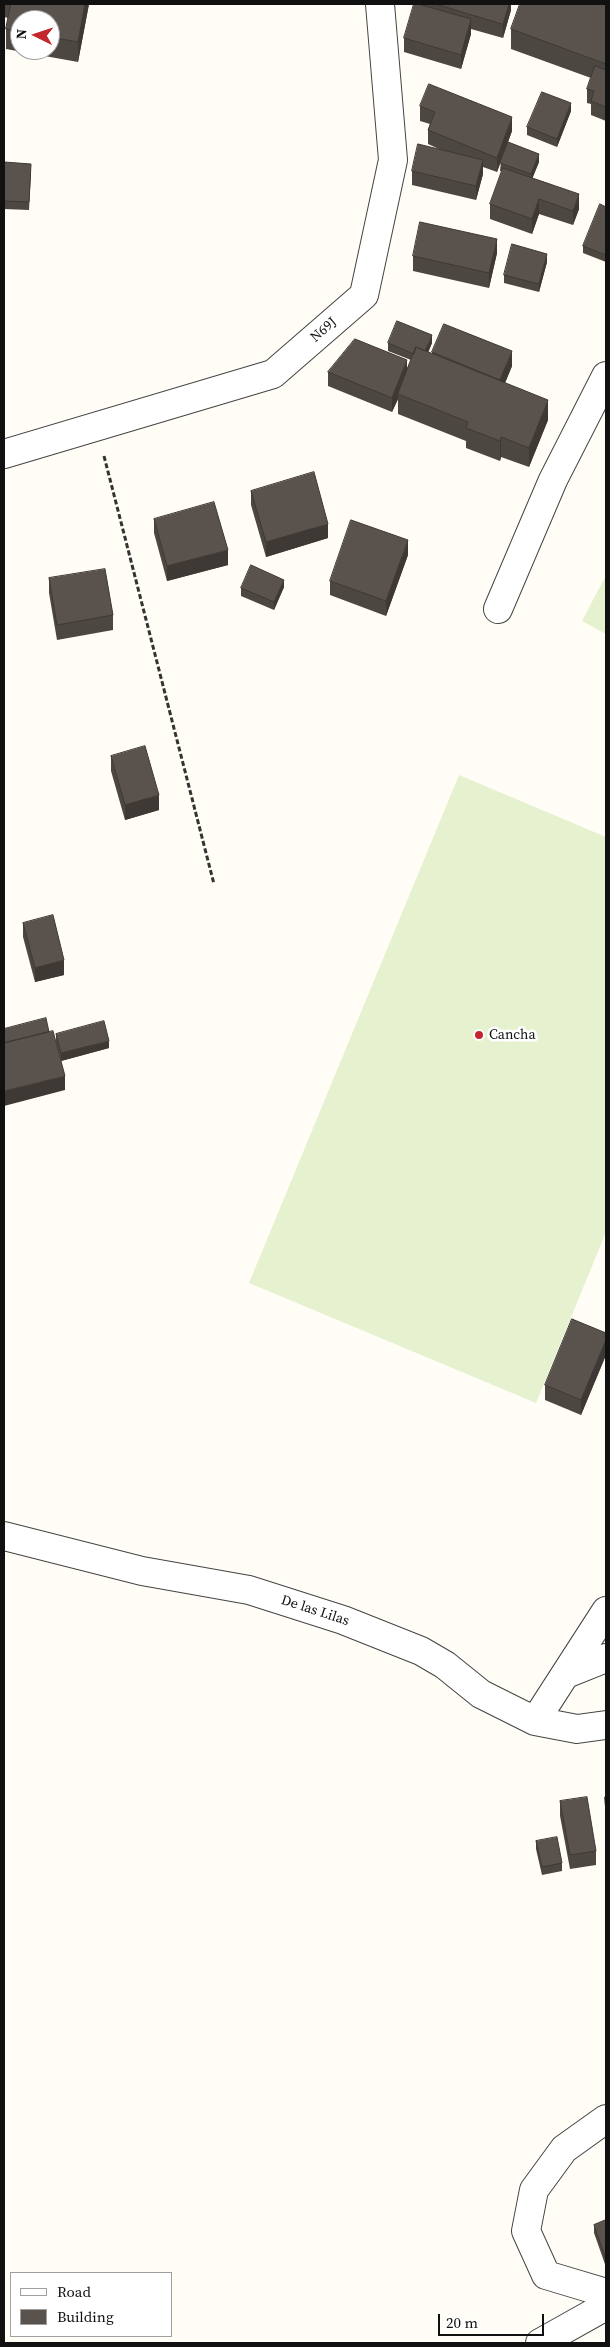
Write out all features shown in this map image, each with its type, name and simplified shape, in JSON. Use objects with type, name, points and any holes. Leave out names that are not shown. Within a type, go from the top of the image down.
[{"type":"street","name":"N69J","points":[[4,454],[273,374],[364,295],[394,160],[380,4]]},
{"type":"street","points":[[498,609],[553,480],[606,376]]},
{"type":"street","name":"De las Lilas","points":[[4,1536],[142,1571],[249,1590],[343,1620],[422,1651],[445,1665],[481,1694],[535,1722],[577,1729],[606,1725]]},
{"type":"street","points":[[535,1722],[606,1611]]},
{"type":"street","points":[[566,1674],[606,1658]]},
{"type":"street","points":[[606,2119],[564,2149],[534,2190],[526,2231],[546,2275],[606,2293]]},
{"type":"street","points":[[540,2343],[606,2306]]},
{"type":"path","points":[[96,426],[214,884]]},
{"type":"green space","points":[[606,575],[606,634],[582,621]]},
{"type":"green space","name":"Cancha","points":[[459,775],[606,837],[606,1232],[536,1403],[249,1283]]},
{"type":"building","points":[[11,4],[85,4],[78,42],[60,39],[60,10],[10,10],[10,30],[6,29]]},
{"type":"building","points":[[414,4],[471,19],[461,55],[404,38]]},
{"type":"building","points":[[436,4],[509,4],[503,24]]},
{"type":"building","points":[[520,4],[606,4],[606,64],[511,29]]},
{"type":"building","points":[[595,66],[606,70],[606,107],[591,101],[594,91],[587,89]]},
{"type":"building","points":[[429,84],[512,117],[497,158],[428,130],[435,112],[420,106]]},
{"type":"building","points":[[542,92],[571,103],[557,139],[527,127]]},
{"type":"building","points":[[508,142],[539,154],[531,174],[500,163]]},
{"type":"building","points":[[418,144],[483,160],[476,186],[412,171]]},
{"type":"building","points":[[4,162],[31,164],[29,202],[4,201]]},
{"type":"building","points":[[503,168],[579,194],[573,211],[539,199],[532,219],[490,204]]},
{"type":"building","points":[[600,204],[606,207],[606,255],[583,246]]},
{"type":"building","points":[[420,222],[497,239],[489,273],[413,256]]},
{"type":"building","points":[[512,244],[547,254],[539,284],[504,275]]},
{"type":"building","points":[[397,321],[432,335],[425,351],[416,347],[414,354],[388,343]]},
{"type":"building","points":[[444,324],[512,351],[500,380],[432,352]]},
{"type":"building","points":[[355,339],[407,360],[392,398],[328,372]]},
{"type":"building","points":[[416,347],[548,400],[529,448],[501,437],[500,441],[466,428],[468,422],[398,394]]},
{"type":"building","points":[[314,472],[328,524],[266,542],[251,491]]},
{"type":"building","points":[[214,502],[228,550],[167,566],[154,519]]},
{"type":"building","points":[[351,520],[408,540],[386,601],[330,581]]},
{"type":"building","points":[[251,565],[284,580],[274,602],[241,588]]},
{"type":"building","points":[[105,569],[113,615],[57,625],[49,578]]},
{"type":"building","points":[[145,746],[159,795],[125,805],[111,756]]},
{"type":"building","points":[[53,915],[64,960],[35,968],[23,923]]},
{"type":"building","points":[[46,1018],[49,1032],[4,1043],[4,1029]]},
{"type":"building","points":[[104,1021],[109,1041],[61,1053],[56,1034]]},
{"type":"building","points":[[53,1031],[65,1076],[4,1091],[4,1043]]},
{"type":"building","points":[[572,1319],[606,1333],[606,1340],[581,1400],[545,1385]]},
{"type":"building","points":[[587,1797],[596,1851],[570,1855],[560,1801]]},
{"type":"building","points":[[557,1837],[562,1863],[542,1867],[536,1841]]},
{"type":"building","points":[[606,2220],[606,2259],[594,2225]]},
{"type":"place","name":"Cancha","points":[[479,1035]]}]
